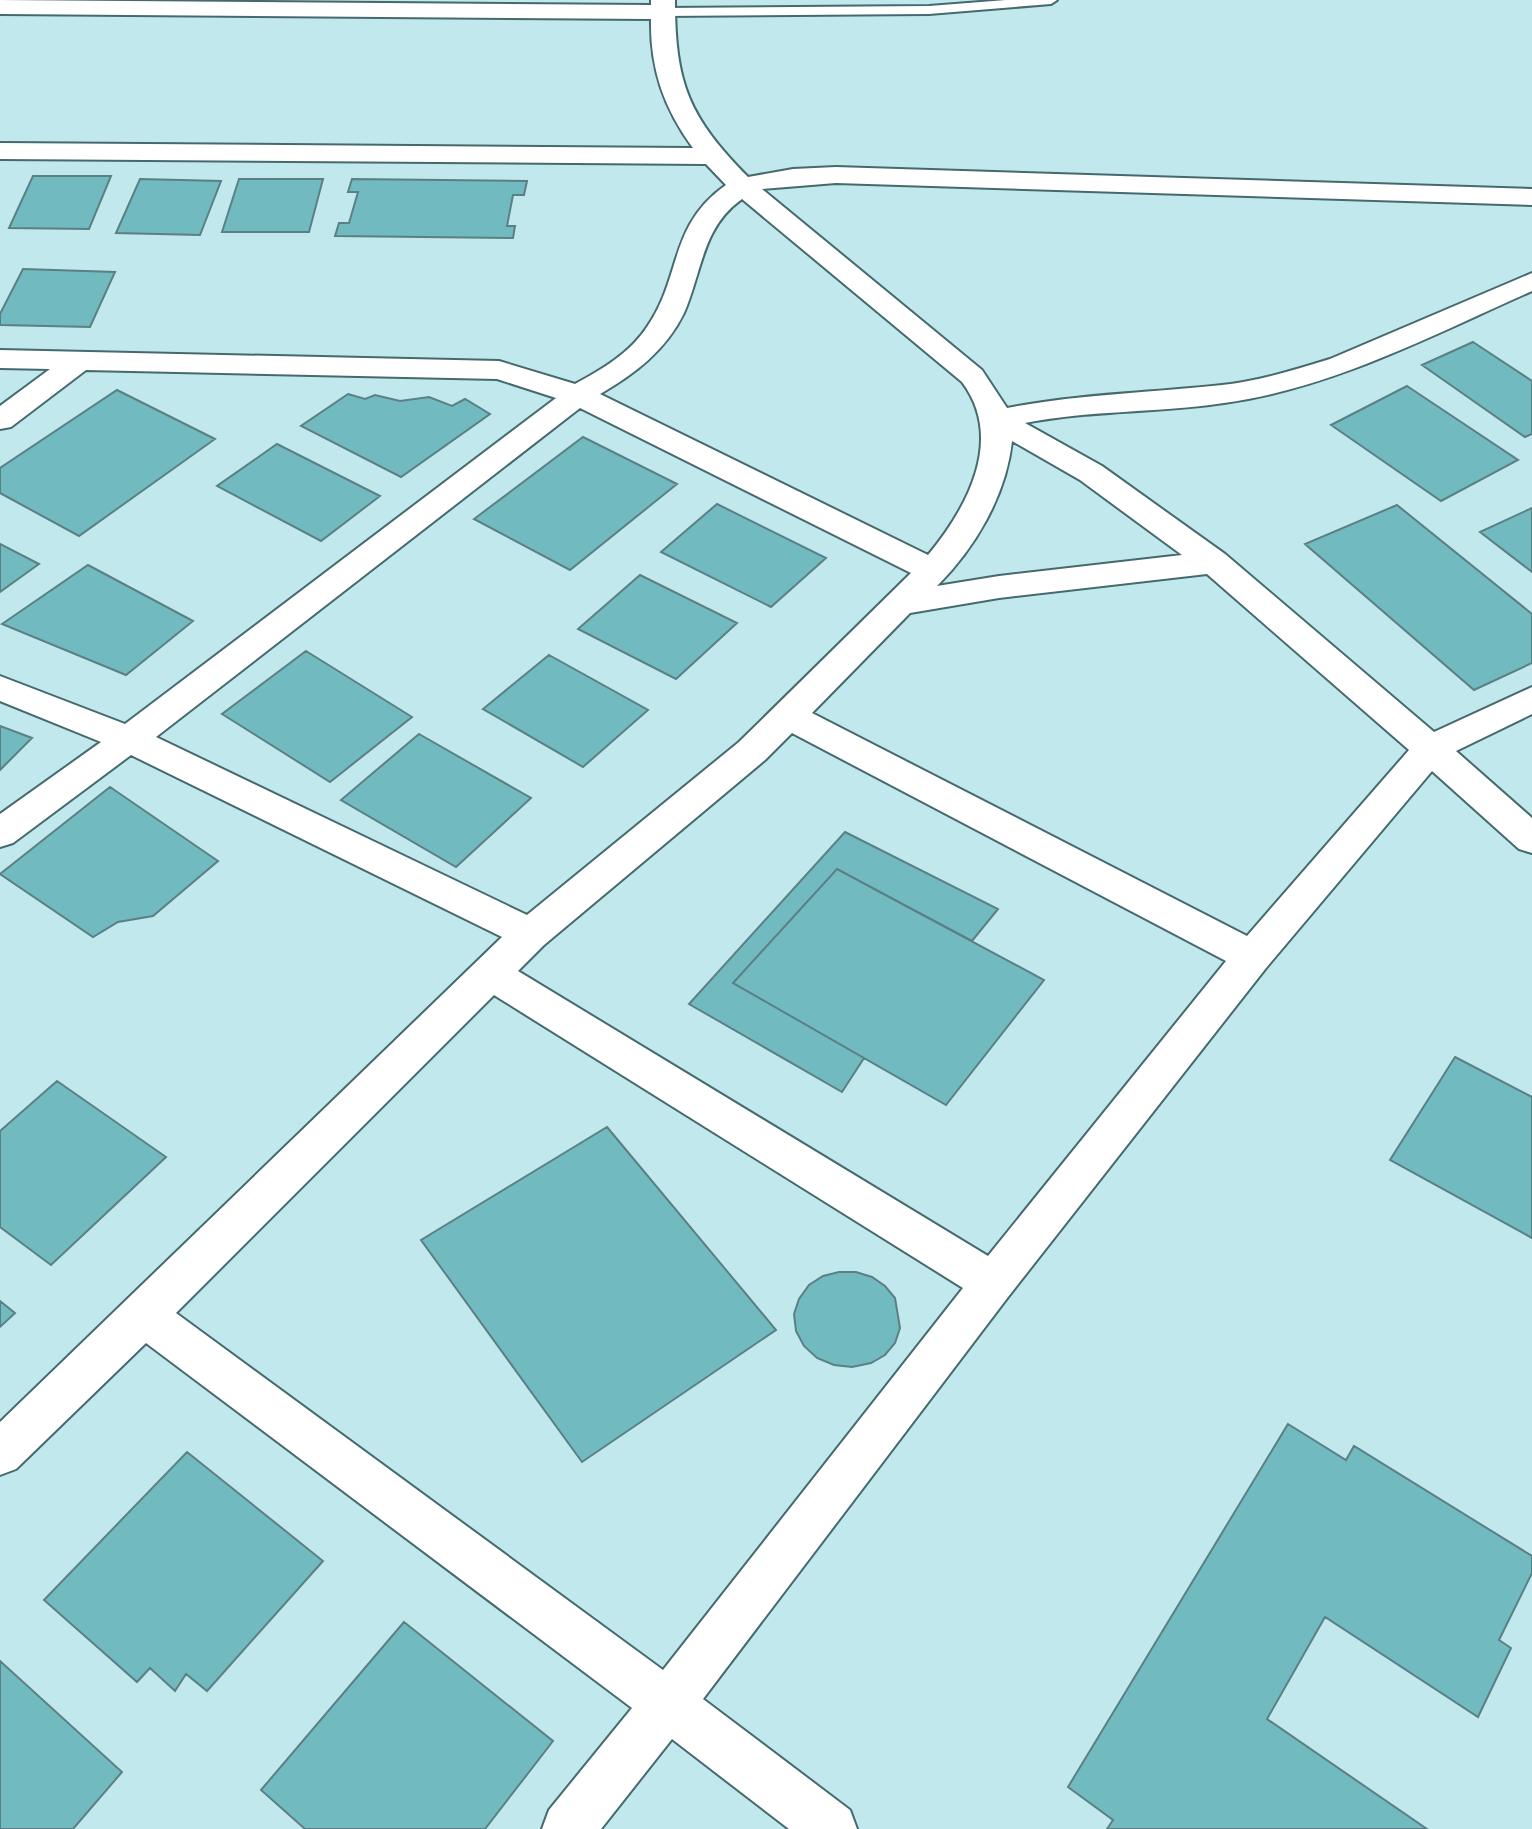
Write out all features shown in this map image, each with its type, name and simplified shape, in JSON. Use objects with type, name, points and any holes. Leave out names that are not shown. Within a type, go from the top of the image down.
[{"type":"street","points":[[0,7],[662,6],[669,87],[690,129],[741,185],[972,376],[988,398],[996,420],[989,476],[976,510],[956,543],[933,571],[752,751],[530,934],[0,1453]]},
{"type":"street","points":[[0,151],[712,156]]},
{"type":"street","points":[[0,833],[129,739],[578,395],[635,358],[669,316],[704,220],[718,203],[741,185],[810,175],[836,175],[1532,197]]},
{"type":"street","points":[[996,420],[1066,406],[1225,394],[1306,376],[1340,365],[1532,281]]},
{"type":"street","points":[[0,359],[499,370],[578,395],[933,571]]},
{"type":"street","points":[[0,420],[78,362]]},
{"type":"street","points":[[996,420],[1091,473],[1214,562],[1532,839]]},
{"type":"street","points":[[899,604],[999,587],[1214,562]]},
{"type":"street","points":[[0,688],[129,739],[530,934]]},
{"type":"street","points":[[568,1829],[993,1283],[1252,957],[1430,749],[1532,699]]},
{"type":"street","points":[[787,715],[1252,957]]},
{"type":"street","points":[[490,973],[993,1283]]},
{"type":"street","points":[[144,1315],[668,1704],[831,1829]]},
{"type":"lane","points":[[662,6],[898,11],[1051,0]]},
{"type":"building","points":[[33,176],[111,176],[89,229],[9,228]]},
{"type":"building","points":[[140,179],[221,181],[200,235],[116,233]]},
{"type":"building","points":[[239,179],[323,179],[309,232],[222,232]]},
{"type":"building","points":[[352,179],[527,181],[524,195],[513,195],[507,226],[515,226],[513,238],[335,236],[339,223],[349,223],[358,192],[348,192]]},
{"type":"building","points":[[23,269],[115,272],[90,327],[0,325],[0,314]]},
{"type":"building","points":[[1473,342],[1532,381],[1532,434],[1525,437],[1422,365]]},
{"type":"building","points":[[1407,386],[1518,460],[1441,501],[1331,425]]},
{"type":"building","points":[[117,390],[215,439],[79,536],[0,493],[0,468]]},
{"type":"building","points":[[348,394],[365,399],[375,395],[400,401],[429,397],[452,406],[465,399],[490,414],[401,477],[301,426]]},
{"type":"building","points":[[583,437],[677,484],[570,570],[474,519]]},
{"type":"building","points":[[277,444],[380,496],[321,541],[217,486]]},
{"type":"building","points":[[717,504],[826,558],[771,607],[661,552]]},
{"type":"building","points":[[1397,505],[1532,614],[1532,663],[1474,690],[1305,544]]},
{"type":"building","points":[[1532,508],[1532,572],[1480,532]]},
{"type":"building","points":[[0,544],[39,564],[0,592]]},
{"type":"building","points":[[88,565],[193,621],[126,675],[2,624]]},
{"type":"building","points":[[640,575],[737,623],[676,679],[578,629]]},
{"type":"building","points":[[306,651],[412,717],[330,782],[222,714]]},
{"type":"building","points":[[549,655],[648,710],[583,767],[483,709]]},
{"type":"building","points":[[0,726],[32,738],[0,770]]},
{"type":"building","points":[[419,734],[531,798],[456,867],[341,800]]},
{"type":"building","points":[[110,787],[218,861],[153,916],[118,922],[93,937],[0,874]]},
{"type":"building","points":[[845,832],[998,909],[972,941],[837,869],[733,983],[864,1058],[842,1092],[689,1004]]},
{"type":"building","points":[[837,869],[1044,980],[946,1105],[733,983]]},
{"type":"building","points":[[1455,1057],[1532,1097],[1532,1238],[1390,1160]]},
{"type":"building","points":[[57,1081],[166,1157],[51,1265],[0,1227],[0,1131]]},
{"type":"building","points":[[607,1127],[776,1330],[582,1462],[421,1240]]},
{"type":"building","points":[[856,1272],[872,1277],[895,1298],[900,1328],[895,1343],[885,1355],[871,1363],[852,1367],[834,1365],[817,1358],[804,1346],[796,1331],[794,1314],[799,1299],[809,1285],[823,1276]]},
{"type":"building","points":[[0,1301],[15,1313],[0,1327]]},
{"type":"building","points":[[1288,1424],[1346,1460],[1354,1446],[1532,1556],[1532,1573],[1499,1640],[1511,1648],[1478,1717],[1325,1617],[1267,1719],[1427,1829],[1107,1829],[1113,1820],[1068,1787]]},
{"type":"building","points":[[187,1452],[323,1561],[207,1691],[186,1674],[175,1691],[150,1668],[137,1682],[44,1600]]},
{"type":"building","points":[[404,1622],[553,1741],[485,1829],[305,1829],[261,1790]]},
{"type":"building","points":[[0,1661],[122,1772],[73,1829],[0,1829]]}]
